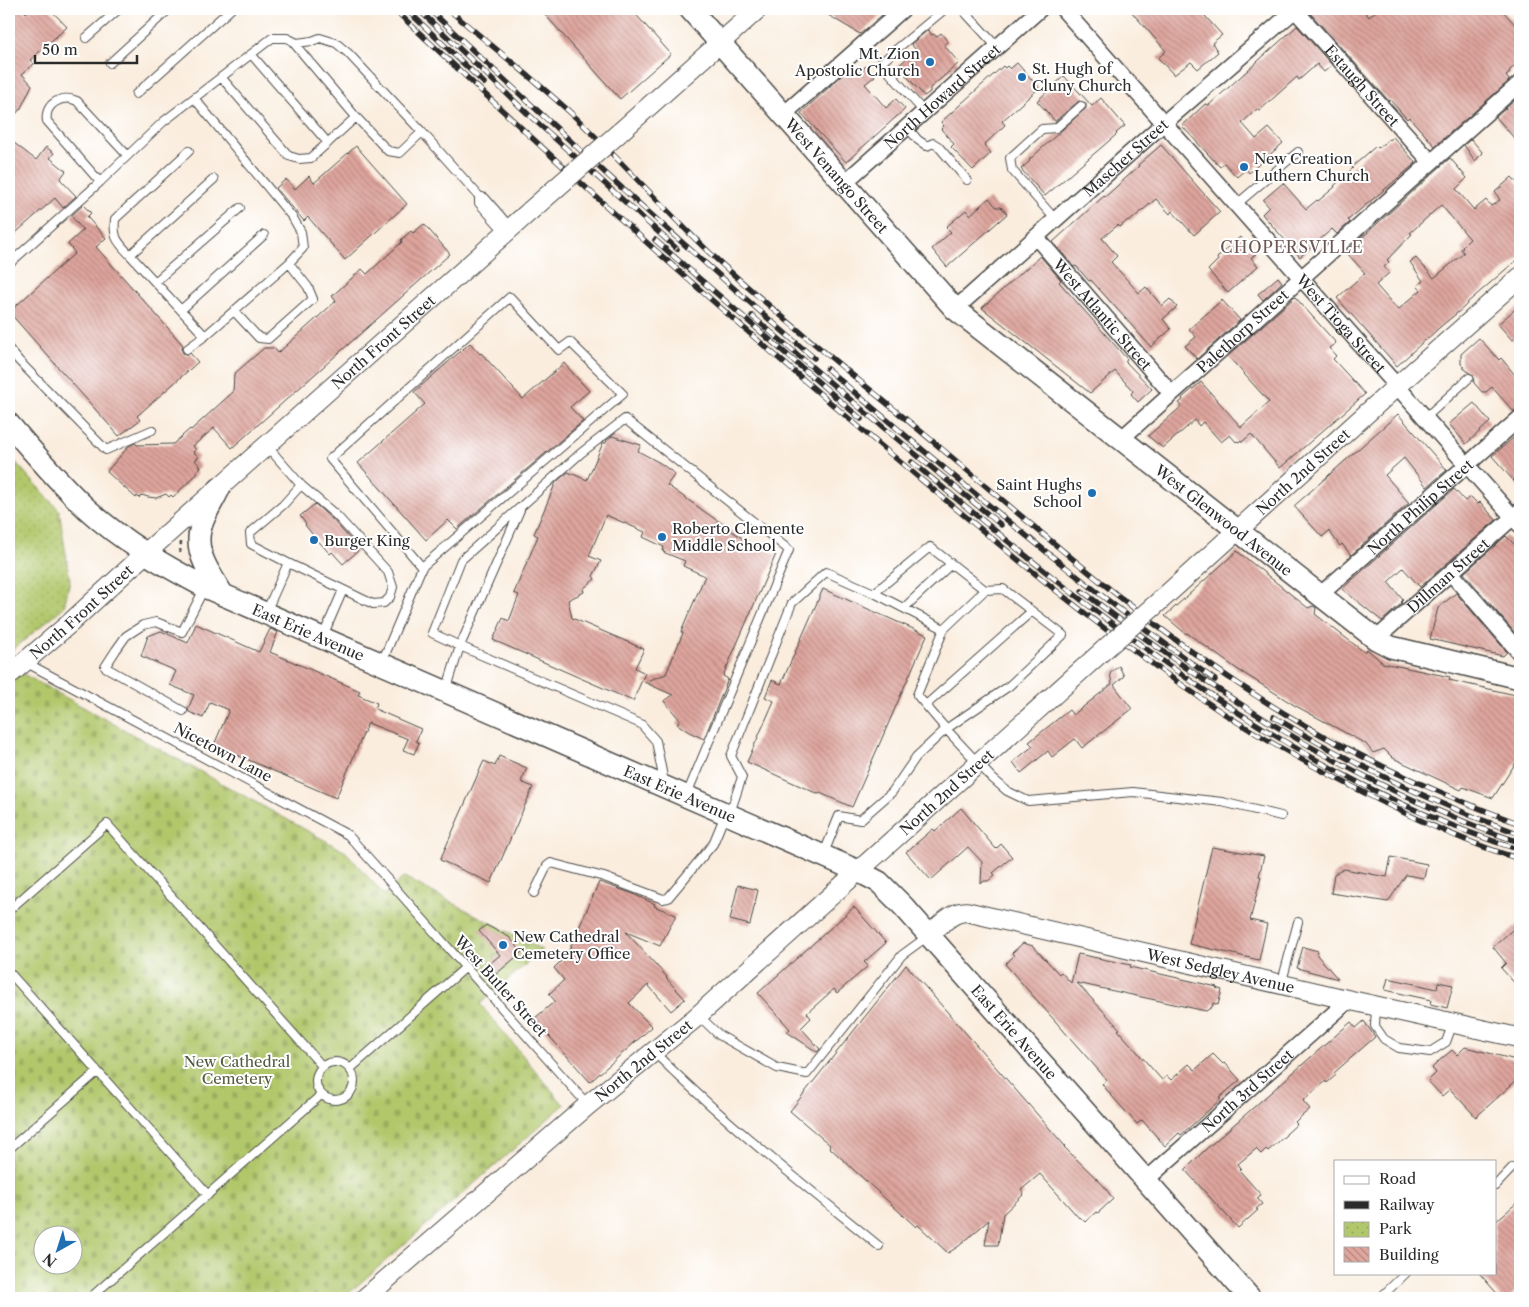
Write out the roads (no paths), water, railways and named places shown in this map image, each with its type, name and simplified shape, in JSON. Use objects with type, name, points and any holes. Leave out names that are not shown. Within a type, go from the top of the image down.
[{"type":"main road","name":"West Venango Street","points":[[690,9],[955,309]]},
{"type":"main road","name":"West Glenwood Avenue","points":[[955,309],[1376,639],[1390,647],[1520,678]]},
{"type":"main road","name":"East Erie Avenue","points":[[9,424],[63,485],[87,509],[121,537],[146,554],[214,591],[823,855],[879,882],[929,935],[1250,1298]]},
{"type":"main road","points":[[214,591],[198,541],[201,526],[219,489]]},
{"type":"street","name":"North Front Street","points":[[9,674],[69,624],[758,9]]},
{"type":"street","points":[[783,115],[903,9]]},
{"type":"street","name":"North Howard Street","points":[[844,183],[1040,9]]},
{"type":"street","name":"West Tioga Street","points":[[1063,9],[1467,465],[1518,518]]},
{"type":"street","name":"Mascher Street","points":[[955,309],[1164,122],[1295,9]]},
{"type":"street","name":"Estaugh Street","points":[[1295,9],[1431,162]]},
{"type":"street","name":"Palethorp Street","points":[[1122,438],[1171,392],[1520,83]]},
{"type":"street","name":"West Atlantic Street","points":[[1036,237],[1171,392]]},
{"type":"street","name":"North 2nd Street","points":[[371,1296],[588,1105],[698,1015],[1520,277]]},
{"type":"street","name":"North Philip Street","points":[[1321,594],[1520,418]]},
{"type":"street","name":"Dillman Street","points":[[1376,639],[1450,573],[1518,518]]},
{"type":"street","points":[[1450,573],[1520,653]]},
{"type":"street","name":"West Sedgley Avenue","points":[[929,935],[954,914],[960,911],[968,912],[1281,985],[1520,1038]]},
{"type":"street","name":"North 3rd Street","points":[[1146,1180],[1349,1000]]},
{"type":"lane","points":[[86,38],[119,9]]},
{"type":"lane","points":[[158,9],[169,10]]},
{"type":"lane","points":[[136,94],[231,9]]},
{"type":"lane","points":[[924,112],[881,63],[945,9]]},
{"type":"lane","points":[[962,9],[997,47]]},
{"type":"lane","points":[[110,63],[169,10]]},
{"type":"lane","points":[[9,264],[163,122],[272,38],[287,38],[297,43],[320,38],[336,43],[348,53],[422,132],[479,196],[485,198],[508,231]]},
{"type":"lane","points":[[292,41],[356,117],[388,151],[400,153],[422,132]]},
{"type":"lane","points":[[251,54],[328,143]]},
{"type":"lane","points":[[221,77],[289,156],[299,160],[311,158],[356,117]]},
{"type":"lane","points":[[100,182],[47,120],[46,116],[49,109],[57,100],[67,98],[76,101],[127,155]]},
{"type":"lane","points":[[186,349],[205,336],[234,311],[289,263],[303,248],[301,232],[293,218],[194,98]]},
{"type":"lane","points":[[1055,220],[1012,170],[1010,158],[1042,129],[1056,128],[1081,106]]},
{"type":"lane","points":[[907,127],[922,143],[927,146],[933,143],[938,146],[967,180]]},
{"type":"lane","points":[[189,151],[115,219],[114,231],[118,242],[205,336]]},
{"type":"lane","points":[[1237,204],[1298,152]]},
{"type":"lane","points":[[130,255],[214,179]]},
{"type":"lane","points":[[155,282],[240,208]]},
{"type":"lane","points":[[181,310],[264,235]]},
{"type":"lane","points":[[234,311],[259,338],[268,339],[312,299],[308,287],[289,263]]},
{"type":"lane","points":[[381,664],[422,567],[623,394],[570,342],[559,350],[510,297],[330,459],[422,567]]},
{"type":"lane","points":[[9,349],[18,361],[106,450],[152,430]]},
{"type":"lane","points":[[1425,418],[1469,378]]},
{"type":"lane","points":[[663,786],[664,782],[656,740],[641,724],[432,633],[461,560],[581,453],[625,419],[788,550],[686,796]]},
{"type":"lane","points":[[267,446],[301,485],[337,516],[388,572],[394,587],[390,597],[384,603],[373,604],[251,544],[250,533],[283,505],[301,485]]},
{"type":"lane","points":[[446,692],[460,646],[522,506]]},
{"type":"lane","points":[[874,594],[930,547],[985,590]]},
{"type":"lane","points":[[265,614],[288,563]]},
{"type":"lane","points":[[904,608],[951,564]]},
{"type":"lane","points":[[534,893],[547,866],[551,864],[604,877],[663,899],[668,898],[713,844],[727,814],[742,777],[731,756],[792,603],[826,572],[904,608],[944,629]]},
{"type":"lane","points":[[823,855],[839,816],[860,820],[892,792],[916,758],[946,730],[1009,686],[1063,635],[1003,589],[985,590],[944,629],[917,696],[946,730],[992,778],[1008,791],[1028,801],[1133,792],[1222,802],[1281,816]]},
{"type":"lane","points":[[322,638],[343,590]]},
{"type":"lane","points":[[183,711],[105,667],[126,636],[143,625],[156,622],[182,632],[214,591]]},
{"type":"lane","points":[[926,705],[1032,611]]},
{"type":"lane","name":"Nicetown Lane","points":[[24,662],[348,834],[394,886]]},
{"type":"lane","points":[[9,910],[107,824],[322,1066]]},
{"type":"lane","name":"West Butler Street","points":[[394,886],[588,1105]]},
{"type":"lane","points":[[1281,985],[1298,922]]},
{"type":"lane","points":[[698,1015],[719,1035],[777,1068],[807,1074],[902,955],[929,935]]},
{"type":"lane","points":[[350,1069],[466,967]]},
{"type":"lane","points":[[9,972],[208,1195]]},
{"type":"lane","points":[[1376,1006],[1375,1026],[1384,1039],[1399,1048],[1430,1052],[1446,1042],[1453,1023]]},
{"type":"lane","points":[[654,1052],[675,1073],[785,1170],[879,1246]]},
{"type":"lane","points":[[340,1062],[350,1069],[354,1082],[350,1094],[339,1100],[332,1101],[321,1095],[317,1090],[315,1077],[322,1066],[327,1063],[340,1062]]},
{"type":"lane","points":[[9,1149],[97,1072]]},
{"type":"lane","points":[[90,1298],[321,1095]]},
{"type":"lane","points":[[1496,1185],[1512,1168]]},
{"type":"lane","points":[[1380,1298],[1405,1274]]},
{"type":"railway","points":[[394,9],[593,194],[783,362],[1016,559],[1137,653],[1220,711],[1308,763],[1420,820],[1460,838],[1520,859]]},
{"type":"railway","points":[[406,9],[484,83]]},
{"type":"railway","points":[[418,9],[528,114],[677,249]]},
{"type":"railway","points":[[429,9],[619,186],[814,358]]},
{"type":"railway","points":[[448,9],[527,74],[573,115],[694,238],[804,336],[1085,569],[1170,636],[1258,697],[1330,740],[1410,779],[1520,824]]},
{"type":"railway","points":[[655,240],[861,419]]},
{"type":"railway","points":[[752,316],[1001,525]]},
{"type":"railway","points":[[827,369],[1066,568],[1215,680]]},
{"type":"railway","points":[[912,462],[1052,577],[1124,633],[1198,686],[1275,735],[1353,780],[1435,819],[1520,850]]},
{"type":"railway","points":[[1082,591],[1203,679],[1329,757],[1418,802],[1481,829],[1520,842]]},
{"type":"railway","points":[[1274,717],[1333,751],[1394,782],[1457,810],[1520,834]]},
{"type":"place","name":"Mt. Zion Apostolic Church","points":[[930,62]]},
{"type":"place","name":"St. Hugh of Cluny Church","points":[[1022,77]]},
{"type":"place","name":"New Creation Luthern Church","points":[[1244,167]]},
{"type":"place","name":"Saint Hughs School","points":[[1092,493]]},
{"type":"place","name":"Roberto Clemente Middle School","points":[[662,537]]},
{"type":"place","name":"Burger King","points":[[314,540]]},
{"type":"place","name":"New Cathedral Cemetery Office","points":[[503,945]]},
{"type":"district","name":"CHOPERSVILLE","points":[[1292,247]]},
{"type":"park label","name":"New Cathedral Cemetery","points":[[237,1070]]}]
